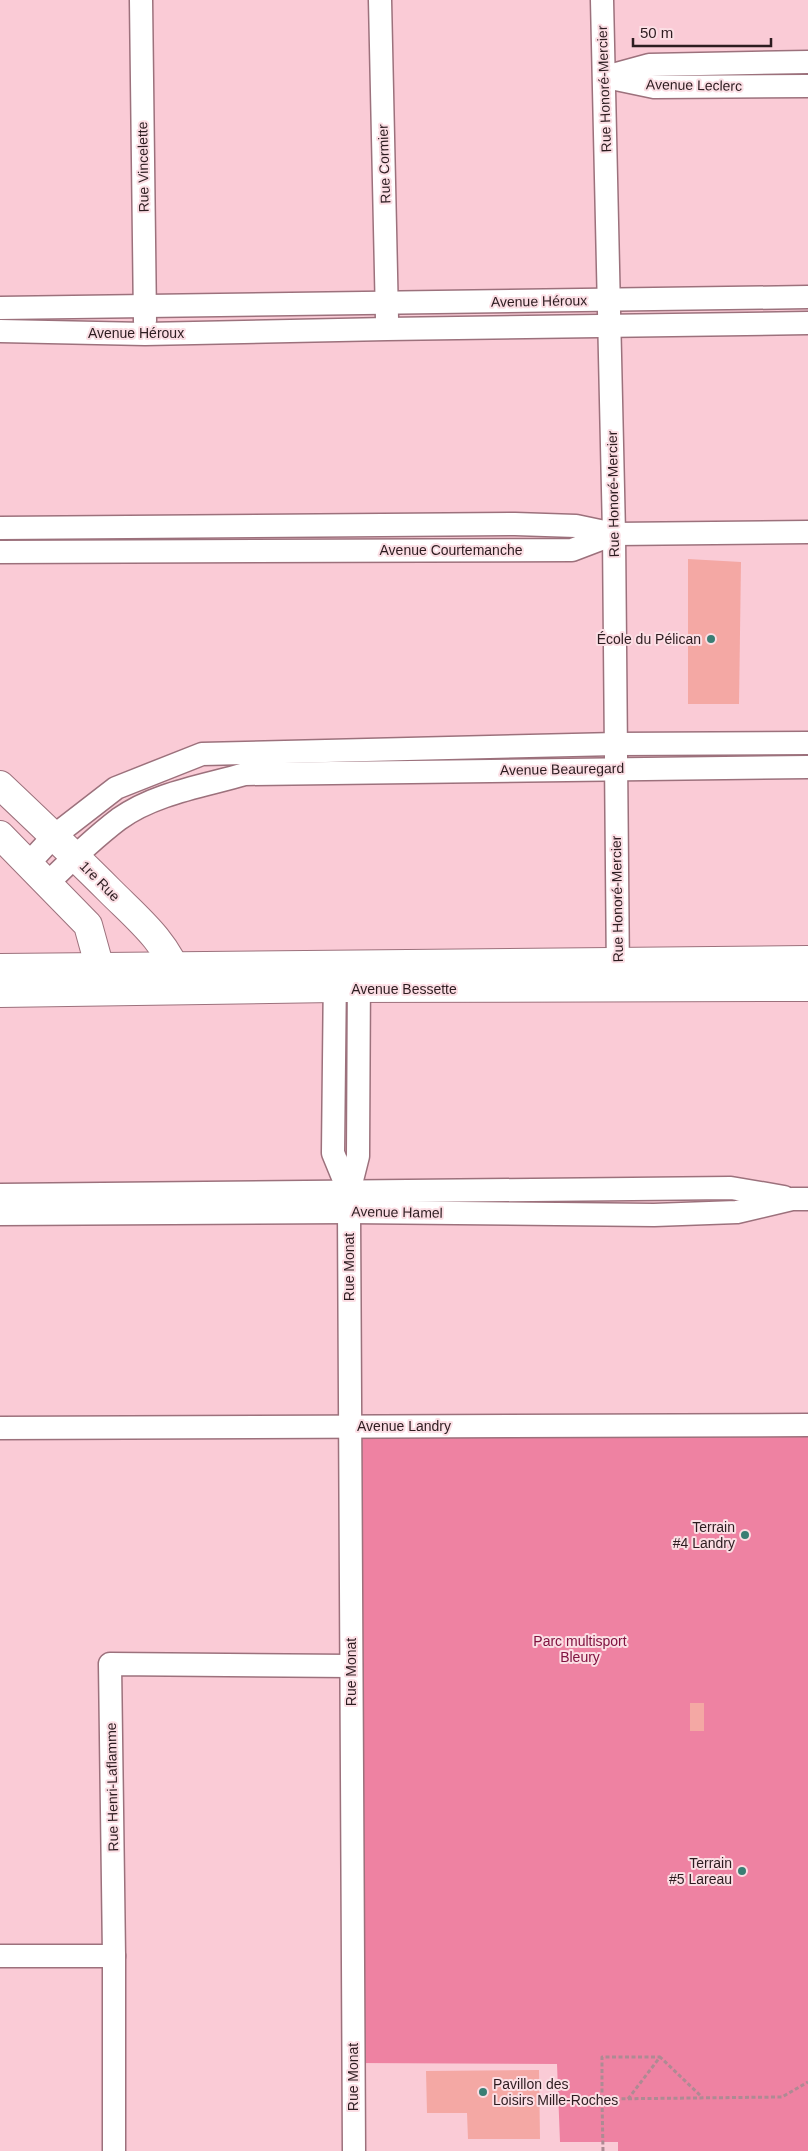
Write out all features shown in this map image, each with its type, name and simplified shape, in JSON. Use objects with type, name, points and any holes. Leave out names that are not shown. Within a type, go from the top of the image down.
[{"type":"street","name":"Rue Vincelette","points":[[141,0],[145,334]]},
{"type":"street","name":"Rue Cormier","points":[[380,0],[388,304],[387,328]]},
{"type":"street","name":"Rue Honoré-Mercier","points":[[602,0],[614,534],[618,989]]},
{"type":"street","name":"Avenue Leclerc","points":[[605,77],[649,65],[808,62]]},
{"type":"street","name":"Avenue Leclerc","points":[[761,63],[761,86]]},
{"type":"street","name":"Avenue Leclerc","points":[[605,77],[654,87],[808,86]]},
{"type":"street","name":"Avenue Héroux","points":[[0,308],[808,297]]},
{"type":"street","points":[[271,305],[273,331]]},
{"type":"street","name":"Avenue Héroux","points":[[0,331],[145,334],[387,328],[808,323]]},
{"type":"street","name":"Avenue Courtemanche","points":[[0,528],[567,525],[614,534],[808,532]]},
{"type":"street","points":[[284,526],[285,551]]},
{"type":"street","name":"Avenue Courtemanche","points":[[0,552],[572,550],[614,534]]},
{"type":"street","name":"Avenue Beauregard","points":[[29,863],[54,836],[116,788],[202,754],[616,744],[808,743]]},
{"type":"street","points":[[316,773],[318,751]]},
{"type":"street","name":"Avenue Beauregard","points":[[48,883],[120,818],[162,797],[245,774],[808,767]]},
{"type":"street","name":"1re Rue","points":[[0,785],[76,856],[159,940],[179,978]]},
{"type":"street","points":[[0,835],[88,925],[103,979]]},
{"type":"street","name":"Avenue Bessette","points":[[0,968],[103,979],[347,976],[618,962],[808,960]]},
{"type":"street","name":"Avenue Bessette","points":[[347,976],[618,989],[808,987]]},
{"type":"street","name":"Rue Monat","points":[[347,976],[333,1153],[349,1202],[354,2151]]},
{"type":"street","name":"Avenue Bessette","points":[[0,993],[103,979]]},
{"type":"street","name":"Avenue Hamel","points":[[0,1194],[349,1202],[654,1216],[737,1212],[800,1199]]},
{"type":"street","name":"Avenue Hamel","points":[[0,1214],[349,1202]]},
{"type":"street","name":"Avenue Landry","points":[[0,1428],[808,1425]]},
{"type":"street","name":"Rue Henri-Laflamme","points":[[114,2151],[114,1956],[110,1664],[351,1666]]},
{"type":"street","points":[[0,1956],[114,1956]]},
{"type":"path","points":[[603,2151],[602,2058],[660,2057],[702,2098]]},
{"type":"path","points":[[628,2099],[660,2057]]},
{"type":"path","points":[[602,2099],[782,2097],[808,2082]]},
{"type":"green space","name":"Parc multisport Bleury","points":[[808,1418],[808,2151],[618,2151],[618,2142],[560,2142],[557,2064],[357,2063],[351,1423]]},
{"type":"building","points":[[688,559],[741,562],[739,704],[688,704]]},
{"type":"building","points":[[690,1703],[704,1703],[704,1731],[690,1731]]},
{"type":"building","name":"Pavillon des Loisirs Mille-Roches","points":[[539,2070],[540,2139],[468,2139],[467,2113],[427,2113],[426,2071]]},
{"type":"place","name":"École du Pélican","points":[[711,639]]},
{"type":"place","name":"Terrain #4 Landry","points":[[745,1535]]},
{"type":"place","name":"Terrain #5 Lareau","points":[[742,1871]]},
{"type":"place","name":"Pavillon des Loisirs Mille-Roches","points":[[483,2092]]}]
